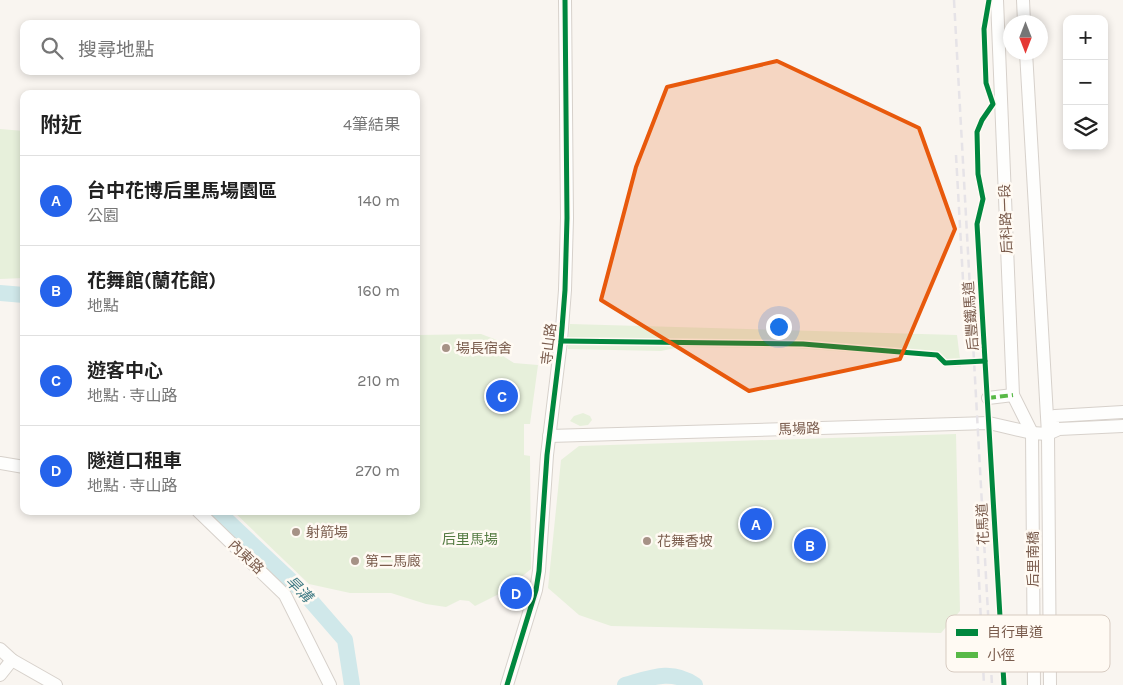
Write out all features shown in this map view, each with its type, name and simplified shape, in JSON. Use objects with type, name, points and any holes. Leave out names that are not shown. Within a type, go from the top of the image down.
[{"type":"street","name":"寺山路","points":[[506,685],[536,590],[549,436],[562,342],[567,218],[565,0]]},
{"type":"street","name":"后科路一段","points":[[998,0],[1013,395],[1032,434]]},
{"type":"street","points":[[1023,0],[1024,15]]},
{"type":"street","name":"后科路一段","points":[[1026,60],[1048,434]]},
{"type":"street","points":[[988,398],[1013,395]]},
{"type":"street","points":[[1048,434],[1055,416],[1123,412]]},
{"type":"street","name":"馬場路","points":[[549,436],[989,423],[1032,434],[1048,434],[1059,430],[1123,426]]},
{"type":"street","name":"后里南橋","points":[[1032,434],[1033,615]]},
{"type":"street","name":"后里南橋","points":[[1048,434],[1049,615]]},
{"type":"street","points":[[0,463],[20,466]]},
{"type":"street","name":"內東路","points":[[202,515],[285,595],[330,685]]},
{"type":"street","points":[[0,649],[12,660],[56,685]]},
{"type":"street","points":[[0,675],[12,660]]},
{"type":"street","name":"后里南橋","points":[[1034,672],[1034,685]]},
{"type":"street","name":"后里南橋","points":[[1050,672],[1050,685]]},
{"type":"highlighted area","points":[[777,61],[919,128],[955,229],[900,359],[749,391],[601,300],[636,167],[667,87]]},
{"type":"green space","points":[[0,129],[20,131],[20,278],[0,279]]},
{"type":"green space","points":[[570,324],[957,335],[961,367],[944,367],[934,358],[795,348],[680,347],[661,351],[568,349]]},
{"type":"green space","name":"后里馬場","points":[[481,334],[497,340],[503,356],[514,363],[538,365],[530,424],[524,424],[524,455],[530,456],[531,569],[503,592],[475,606],[469,601],[460,600],[446,607],[426,604],[391,593],[350,593],[309,584],[237,515],[420,515],[420,335]]},
{"type":"green space","points":[[583,413],[590,416],[592,420],[588,425],[580,426],[570,421],[574,416]]},
{"type":"green space","points":[[956,434],[960,611],[957,615],[946,615],[946,627],[941,633],[611,626],[579,615],[548,588],[561,460],[579,446]]},
{"type":"waterway","name":"旱溝","points":[[0,293],[20,295]]},
{"type":"waterway","name":"旱溝","points":[[221,515],[305,594],[345,640],[352,685]]},
{"type":"waterway","name":"旱溝","points":[[625,685],[660,676],[677,677],[695,685]]},
{"type":"railway","points":[[954,0],[988,615]]},
{"type":"railway","points":[[956,155],[963,280]]},
{"type":"railway","points":[[976,517],[981,615]]},
{"type":"railway","points":[[983,672],[984,685]]},
{"type":"railway","points":[[991,672],[992,685]]},
{"type":"marked path","points":[[988,398],[1013,395]]},
{"type":"cycle path","points":[[507,685],[536,590],[539,571],[547,455],[561,341],[565,290],[567,218],[565,0]]},
{"type":"cycle path","name":"后豐鐵馬道","points":[[989,0],[984,29],[986,83],[993,104],[982,120],[977,132],[978,174],[983,199],[977,224],[1000,615]]},
{"type":"cycle path","name":"后豐鐵馬道","points":[[561,341],[803,344],[937,355],[945,363],[985,361]]},
{"type":"cycle path","name":"后豐鐵馬道","points":[[1003,672],[1004,685]]},
{"type":"place","name":"場長宿舍","points":[[446,348]]},
{"type":"place","name":"遊客中心","points":[[502,396]]},
{"type":"place","name":"台中花博后里馬場園區","points":[[756,524]]},
{"type":"place","name":"射箭場","points":[[296,532]]},
{"type":"place","name":"花舞香坡","points":[[647,541]]},
{"type":"place","name":"花舞館(蘭花館)","points":[[810,545]]},
{"type":"place","name":"第二馬廄","points":[[355,561]]},
{"type":"place","name":"隧道口租車","points":[[516,593]]}]
